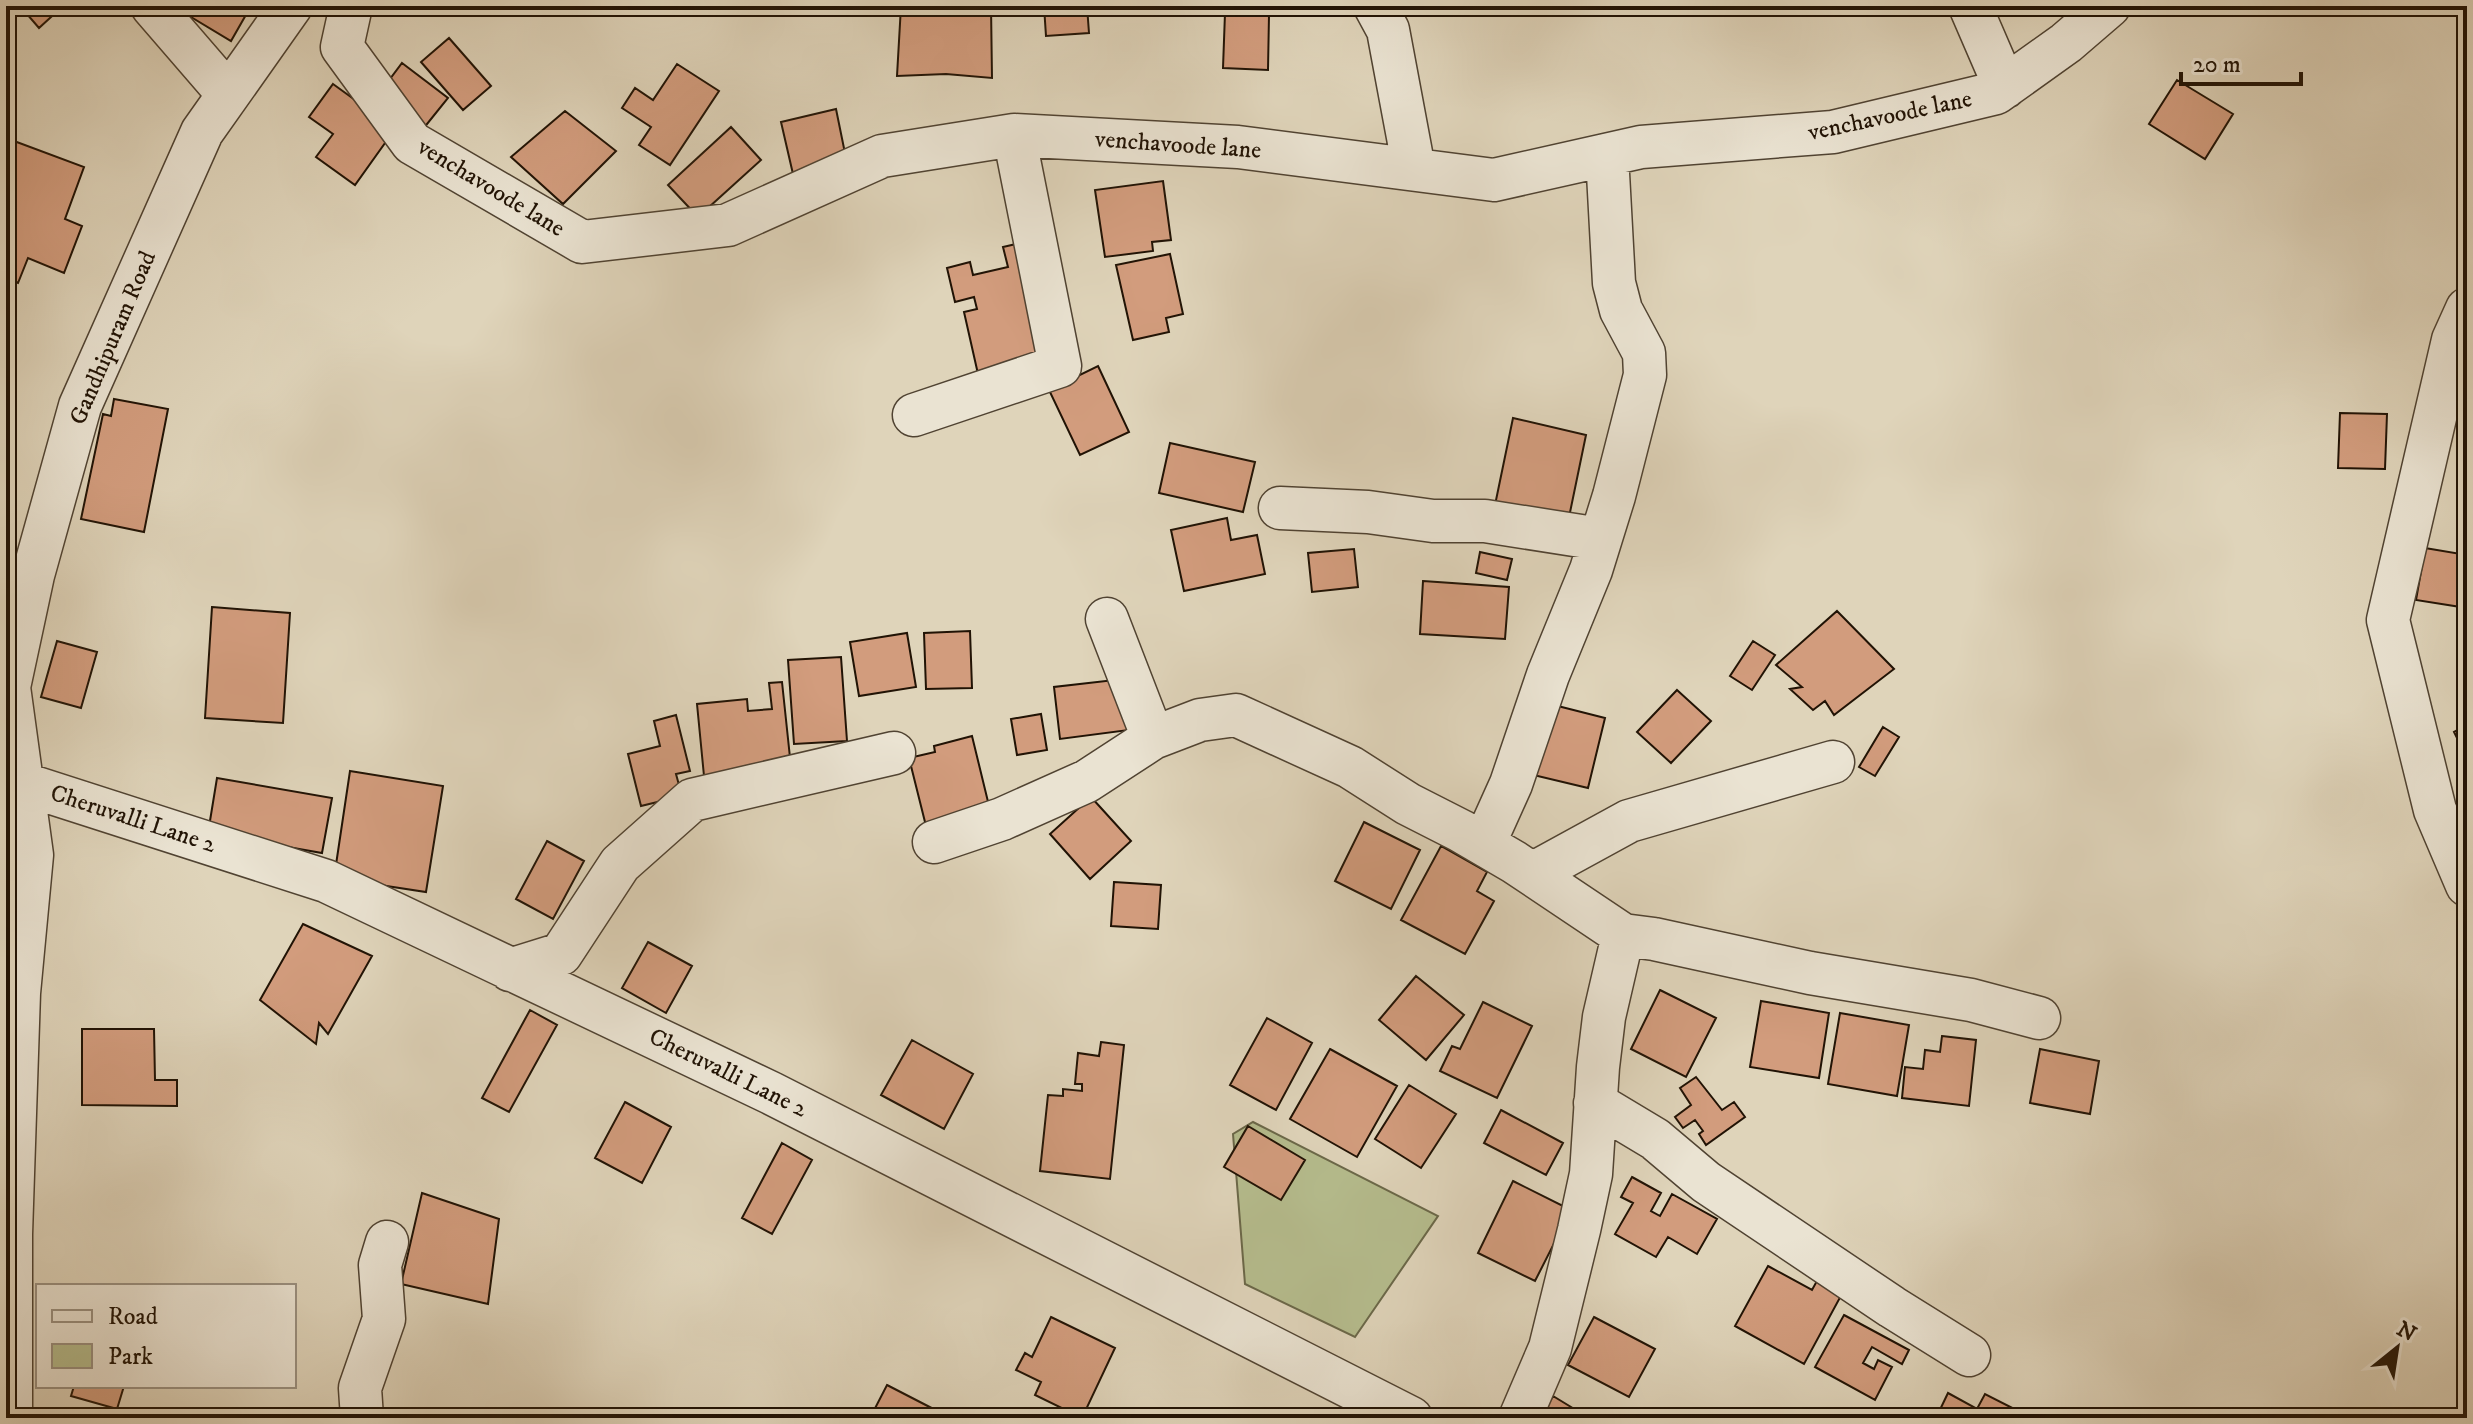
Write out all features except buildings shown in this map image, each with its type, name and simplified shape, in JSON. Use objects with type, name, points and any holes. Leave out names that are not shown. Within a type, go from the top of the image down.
[{"type":"street","points":[[152,6],[228,94]]},
{"type":"street","name":"Gandhipuram Road","points":[[11,1418],[11,1234],[19,993],[21,783],[9,687],[33,575],[80,406],[202,132],[291,6]]},
{"type":"street","name":"venchavoode lane","points":[[351,6],[342,47],[412,143],[582,242],[728,225],[882,156],[1014,135],[1238,147],[1494,180],[1641,147],[1833,132],[1996,93],[2066,43],[2109,6]]},
{"type":"street","points":[[1375,6],[1388,30],[1414,169]]},
{"type":"street","points":[[1970,6],[2005,87]]},
{"type":"street","points":[[914,415],[1060,366],[1014,135]]},
{"type":"street","points":[[1484,844],[1511,784],[1548,675],[1591,570],[1645,375],[1645,364],[1636,336],[1621,310],[1614,283],[1607,155]]},
{"type":"street","points":[[2467,309],[2453,340],[2388,620],[2435,810],[2467,885]]},
{"type":"street","points":[[1280,508],[1368,512],[1433,521],[1485,521],[1600,539]]},
{"type":"street","points":[[1107,619],[1153,738]]},
{"type":"street","points":[[934,842],[1002,819],[1087,781],[1153,738],[1200,720],[1236,715],[1350,767],[1408,804],[1484,844],[1623,935],[1810,973],[1971,1000],[2039,1018]]},
{"type":"street","points":[[510,970],[561,954],[620,864],[692,800],[894,753]]},
{"type":"street","points":[[1532,874],[1629,821],[1833,762]]},
{"type":"street","name":"Cheruvalli Lane 2","points":[[21,783],[326,881],[785,1100],[1411,1418]]},
{"type":"street","points":[[1520,1418],[1550,1348],[1591,1174],[1604,1017],[1623,935]]},
{"type":"street","points":[[1595,1103],[1655,1139],[1706,1182],[1969,1355]]},
{"type":"street","points":[[362,1418],[360,1388],[384,1319],[380,1265],[387,1242]]},
{"type":"green space","points":[[1253,1122],[1438,1216],[1355,1337],[1245,1284],[1233,1134]]}]
